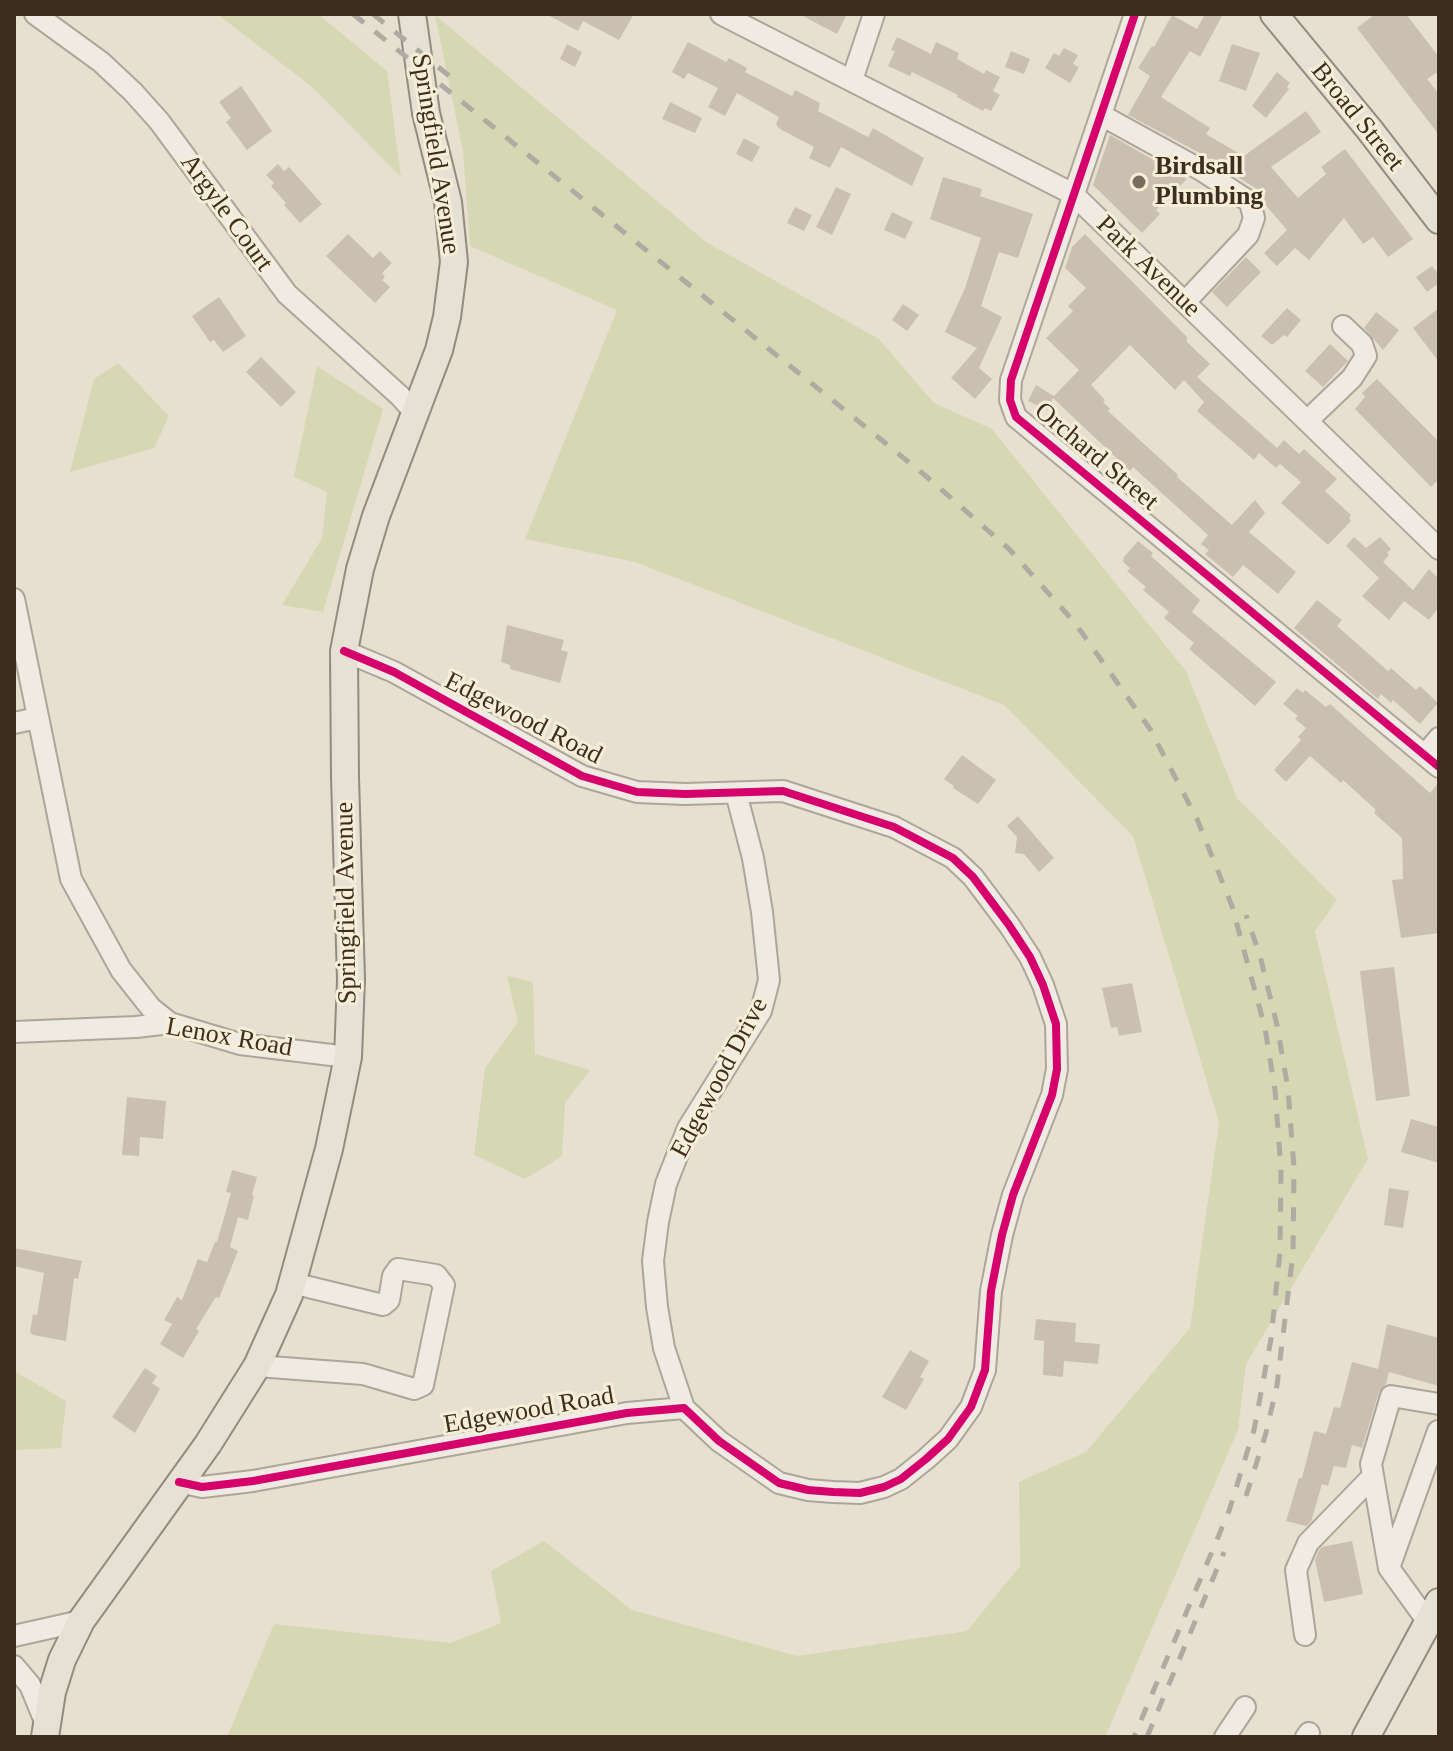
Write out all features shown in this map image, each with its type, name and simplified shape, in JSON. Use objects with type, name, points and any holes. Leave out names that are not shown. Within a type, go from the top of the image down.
[{"type":"main road","name":"Springfield Avenue","points":[[45,1730],[62,1660],[81,1621],[208,1444],[257,1366],[292,1283],[329,1149],[348,1057],[351,980],[344,651],[368,542],[439,350],[454,262],[448,202],[424,99],[412,14]]},
{"type":"main road","name":"Broad Street","points":[[1274,14],[1439,220]]},
{"type":"main road","points":[[1366,1737],[1434,1612]]},
{"type":"street","name":"Argyle Court","points":[[35,14],[101,62],[133,92],[159,121],[287,294],[416,414]]},
{"type":"street","name":"Park Avenue","points":[[721,14],[1073,194],[1439,549]]},
{"type":"street","points":[[852,80],[874,14]]},
{"type":"street","name":"Orchard Street","points":[[1135,14],[1011,380],[1010,400],[1016,417],[1432,761]]},
{"type":"street","points":[[1101,115],[1201,170],[1250,202],[1254,218],[1248,235],[1185,302]]},
{"type":"street","points":[[1307,421],[1352,378],[1366,356],[1362,344],[1343,326]]},
{"type":"street","points":[[14,599],[71,879],[92,921],[136,992],[170,1023]]},
{"type":"street","name":"Edgewood Road","points":[[179,1482],[202,1487],[253,1481],[627,1413],[684,1408],[719,1441],[779,1483],[808,1490],[860,1493],[901,1479],[959,1425],[980,1386],[985,1370],[991,1291],[1002,1235],[1013,1195],[1052,1095],[1057,1069],[1056,1024],[1030,957],[973,877],[953,858],[894,827],[783,791],[637,792],[582,776],[394,672],[344,651]]},
{"type":"street","points":[[14,723],[37,718]]},
{"type":"street","points":[[1432,761],[1439,738]]},
{"type":"street","name":"Edgewood Drive","points":[[684,1408],[664,1348],[657,1307],[653,1261],[658,1222],[666,1184],[688,1128],[761,1011],[769,980],[755,872],[736,793]]},
{"type":"street","name":"Lenox Road","points":[[14,1032],[170,1023],[240,1044],[348,1057]]},
{"type":"street","points":[[257,1366],[330,1369],[363,1374],[414,1389],[423,1385],[444,1285],[436,1275],[398,1269],[393,1276],[389,1300],[383,1305],[292,1283]]},
{"type":"street","points":[[1434,1612],[1389,1568],[1371,1464],[1391,1396],[1439,1404]]},
{"type":"street","points":[[1389,1568],[1438,1431]]},
{"type":"street","points":[[1305,1635],[1296,1570],[1308,1543],[1372,1477]]},
{"type":"street","points":[[14,1636],[81,1621]]},
{"type":"street","points":[[14,1666],[30,1685],[45,1730]]},
{"type":"street","points":[[1225,1737],[1245,1707]]},
{"type":"green space","points":[[217,14],[318,14],[387,71],[401,177],[311,86]]},
{"type":"green space","points":[[435,15],[706,242],[879,339],[934,403],[992,429],[1186,671],[1237,798],[1337,900],[1315,931],[1368,1159],[1246,1364],[1238,1430],[1105,1737],[227,1737],[274,1624],[451,1643],[501,1623],[491,1571],[544,1541],[632,1610],[797,1656],[967,1631],[1020,1566],[1019,1482],[1086,1452],[1190,1328],[1219,1122],[1133,836],[1004,705],[635,562],[525,539],[617,310],[470,246],[463,151]]},
{"type":"green space","points":[[118,363],[169,416],[154,448],[70,472],[94,379]]},
{"type":"green space","points":[[317,366],[383,409],[323,612],[282,605],[322,538],[327,492],[294,477]]},
{"type":"green space","points":[[507,976],[533,982],[535,1054],[590,1070],[565,1103],[562,1156],[525,1179],[474,1155],[485,1068],[518,1022]]},
{"type":"green space","points":[[14,1371],[66,1401],[61,1448],[14,1450]]},
{"type":"building","points":[[546,14],[634,14],[619,40],[583,21],[578,31]]},
{"type":"building","points":[[799,14],[847,14],[837,34]]},
{"type":"building","points":[[1205,14],[1223,14],[1200,57],[1190,51],[1161,97],[1210,128],[1206,134],[1238,153],[1226,169],[1306,111],[1321,132],[1271,167],[1298,198],[1326,174],[1321,167],[1345,149],[1413,239],[1388,257],[1373,237],[1363,244],[1344,218],[1309,260],[1295,248],[1277,266],[1264,253],[1287,230],[1264,203],[1260,191],[1196,151],[1128,115],[1150,76],[1138,68],[1172,15],[1197,29]]},
{"type":"building","points":[[1375,14],[1406,14],[1439,57],[1439,71],[1427,79],[1439,94],[1439,135],[1357,28]]},
{"type":"building","points":[[897,37],[931,54],[936,42],[959,53],[957,59],[984,74],[986,70],[1000,77],[993,91],[1000,95],[991,111],[985,108],[983,111],[912,72],[910,76],[888,66]]},
{"type":"building","points":[[688,42],[726,62],[729,58],[747,68],[745,72],[792,96],[795,90],[820,103],[818,111],[868,137],[873,128],[924,158],[912,186],[841,147],[830,168],[809,158],[814,147],[780,129],[776,124],[779,117],[737,93],[725,116],[708,107],[718,88],[688,73],[684,79],[672,72]]},
{"type":"building","points":[[567,44],[582,52],[575,67],[560,59]]},
{"type":"building","points":[[1232,44],[1260,53],[1246,91],[1219,81]]},
{"type":"building","points":[[1064,48],[1078,55],[1073,64],[1079,67],[1070,83],[1045,68],[1054,53],[1059,56]]},
{"type":"building","points":[[1011,51],[1030,59],[1024,74],[1005,67]]},
{"type":"building","points":[[1277,72],[1290,83],[1289,89],[1266,118],[1252,106]]},
{"type":"building","points":[[241,86],[272,131],[247,150],[226,122],[231,118],[219,102]]},
{"type":"building","points":[[670,102],[702,118],[695,133],[662,119]]},
{"type":"building","name":"Birdsall Plumbing","points":[[1110,135],[1187,179],[1156,210],[1160,214],[1142,233],[1093,185]]},
{"type":"building","points":[[744,138],[760,147],[752,162],[736,154]]},
{"type":"building","points":[[278,164],[284,171],[289,167],[322,204],[300,223],[284,205],[286,203],[271,186],[274,183],[266,175]]},
{"type":"building","points":[[943,177],[982,189],[980,196],[1033,214],[1018,258],[999,252],[981,306],[1002,317],[979,368],[992,379],[975,399],[951,378],[977,348],[945,332],[965,288],[981,238],[930,219]]},
{"type":"building","points":[[836,187],[851,194],[832,235],[816,227]]},
{"type":"building","points":[[795,207],[812,215],[804,231],[787,223]]},
{"type":"building","points":[[892,212],[913,222],[905,239],[884,230]]},
{"type":"building","points":[[348,234],[373,258],[380,251],[392,263],[382,273],[385,277],[382,280],[390,287],[375,303],[326,256]]},
{"type":"building","points":[[1085,234],[1210,364],[1197,377],[1277,448],[1284,440],[1299,454],[1304,449],[1337,479],[1325,491],[1351,515],[1351,521],[1328,545],[1281,503],[1301,482],[1280,464],[1276,468],[1259,453],[1254,460],[1197,411],[1204,402],[1184,380],[1175,390],[1130,345],[1091,385],[1105,400],[1103,402],[1110,409],[1108,411],[1232,525],[1255,500],[1265,513],[1249,532],[1296,572],[1278,594],[1243,565],[1233,577],[1205,554],[1209,550],[1201,544],[1208,535],[1133,467],[1130,471],[1053,398],[1047,410],[1028,401],[1036,385],[1054,396],[1079,370],[1046,338],[1073,311],[1068,306],[1086,288],[1065,268],[1072,247]]},
{"type":"building","points":[[1246,257],[1261,272],[1227,307],[1212,292]]},
{"type":"building","points":[[1432,266],[1439,275],[1439,283],[1427,292],[1416,277]]},
{"type":"building","points":[[219,297],[246,336],[223,352],[214,340],[210,342],[192,316]]},
{"type":"building","points":[[903,304],[919,315],[907,331],[892,320]]},
{"type":"building","points":[[1287,308],[1301,320],[1287,337],[1284,335],[1272,345],[1261,336]]},
{"type":"building","points":[[1439,308],[1439,362],[1413,328]]},
{"type":"building","points":[[1376,312],[1399,330],[1383,350],[1364,328]]},
{"type":"building","points":[[1330,344],[1348,361],[1323,387],[1305,371]]},
{"type":"building","points":[[261,357],[296,392],[281,407],[246,372]]},
{"type":"building","points":[[1377,379],[1439,442],[1439,479],[1431,487],[1355,409],[1365,397],[1362,393]]},
{"type":"building","points":[[1354,537],[1366,548],[1380,537],[1391,549],[1383,562],[1413,590],[1429,569],[1439,579],[1439,607],[1429,620],[1404,601],[1389,620],[1362,596],[1379,578],[1346,546]]},
{"type":"building","points":[[1138,541],[1200,600],[1192,612],[1276,682],[1255,706],[1189,649],[1194,643],[1164,618],[1169,612],[1143,590],[1146,587],[1127,571],[1130,568],[1123,562],[1124,557]]},
{"type":"building","points":[[1317,600],[1342,620],[1337,626],[1388,671],[1391,668],[1416,690],[1420,686],[1438,703],[1420,724],[1393,700],[1391,703],[1381,694],[1378,699],[1294,628]]},
{"type":"building","points":[[507,625],[564,640],[561,650],[568,652],[560,683],[510,669],[510,665],[501,662]]},
{"type":"building","points":[[1297,688],[1303,693],[1305,690],[1326,707],[1330,704],[1430,793],[1439,782],[1439,933],[1401,938],[1392,880],[1403,879],[1402,838],[1374,813],[1376,810],[1310,756],[1286,782],[1274,770],[1301,740],[1298,737],[1306,728],[1295,719],[1298,716],[1283,704]]},
{"type":"building","points":[[962,755],[996,780],[978,804],[944,779]]},
{"type":"building","points":[[1018,816],[1054,858],[1039,872],[1024,854],[1015,853],[1017,837],[1007,826]]},
{"type":"building","points":[[1394,967],[1410,1096],[1376,1101],[1360,971]]},
{"type":"building","points":[[1132,983],[1142,1032],[1119,1036],[1117,1027],[1111,1028],[1102,988]]},
{"type":"building","points":[[127,1097],[166,1101],[163,1139],[140,1137],[139,1156],[122,1155]]},
{"type":"building","points":[[1411,1119],[1439,1127],[1439,1163],[1401,1152]]},
{"type":"building","points":[[232,1170],[257,1177],[248,1220],[238,1217],[230,1247],[238,1251],[219,1298],[216,1297],[196,1329],[199,1331],[183,1358],[160,1344],[172,1324],[164,1320],[177,1297],[182,1300],[198,1259],[207,1262],[217,1242],[231,1193],[226,1192]]},
{"type":"building","points":[[1389,1188],[1409,1191],[1403,1228],[1384,1225]]},
{"type":"building","points":[[14,1248],[82,1261],[78,1279],[74,1278],[66,1341],[30,1332],[33,1314],[37,1315],[44,1273],[14,1266]]},
{"type":"building","points":[[1036,1319],[1076,1323],[1075,1342],[1100,1344],[1098,1364],[1064,1361],[1063,1377],[1043,1375],[1044,1341],[1034,1340]]},
{"type":"building","points":[[1387,1324],[1439,1338],[1439,1386],[1389,1372],[1386,1384],[1379,1392],[1362,1448],[1352,1445],[1346,1468],[1334,1466],[1328,1486],[1322,1484],[1311,1522],[1306,1526],[1286,1521],[1299,1478],[1302,1478],[1314,1431],[1326,1434],[1334,1407],[1340,1408],[1352,1362],[1378,1369]]},
{"type":"building","points":[[910,1350],[929,1361],[920,1377],[924,1379],[906,1410],[882,1397]]},
{"type":"building","points":[[145,1368],[157,1376],[152,1383],[160,1389],[135,1433],[112,1417]]},
{"type":"building","points":[[1352,1541],[1363,1594],[1324,1602],[1315,1560],[1319,1550]]},
{"type":"railway","points":[[353,14],[927,477],[1010,550],[1075,623],[1150,729],[1197,819],[1232,906],[1265,1028],[1275,1090],[1281,1168],[1280,1252],[1271,1339],[1254,1430],[1229,1511],[1134,1737]]},
{"type":"railway","points":[[373,14],[453,79]]},
{"type":"railway","points":[[1246,915],[1277,1025],[1288,1089],[1294,1168],[1293,1253],[1277,1385],[1246,1496]]},
{"type":"railway","points":[[1147,1737],[1224,1552]]},
{"type":"cycle path","points":[[1135,14],[1011,380],[1010,400],[1016,417],[1439,767]]},
{"type":"cycle path","points":[[179,1482],[202,1487],[253,1481],[627,1413],[684,1408],[719,1441],[779,1483],[833,1492],[860,1493],[884,1487],[901,1479],[948,1439],[971,1407],[985,1370],[991,1291],[1002,1235],[1013,1195],[1052,1095],[1057,1069],[1056,1024],[1043,985],[1030,957],[1009,925],[973,877],[953,858],[894,827],[783,791],[637,792],[582,776],[394,672],[344,651]]},
{"type":"place","name":"Birdsall Plumbing","points":[[1139,182]]}]
